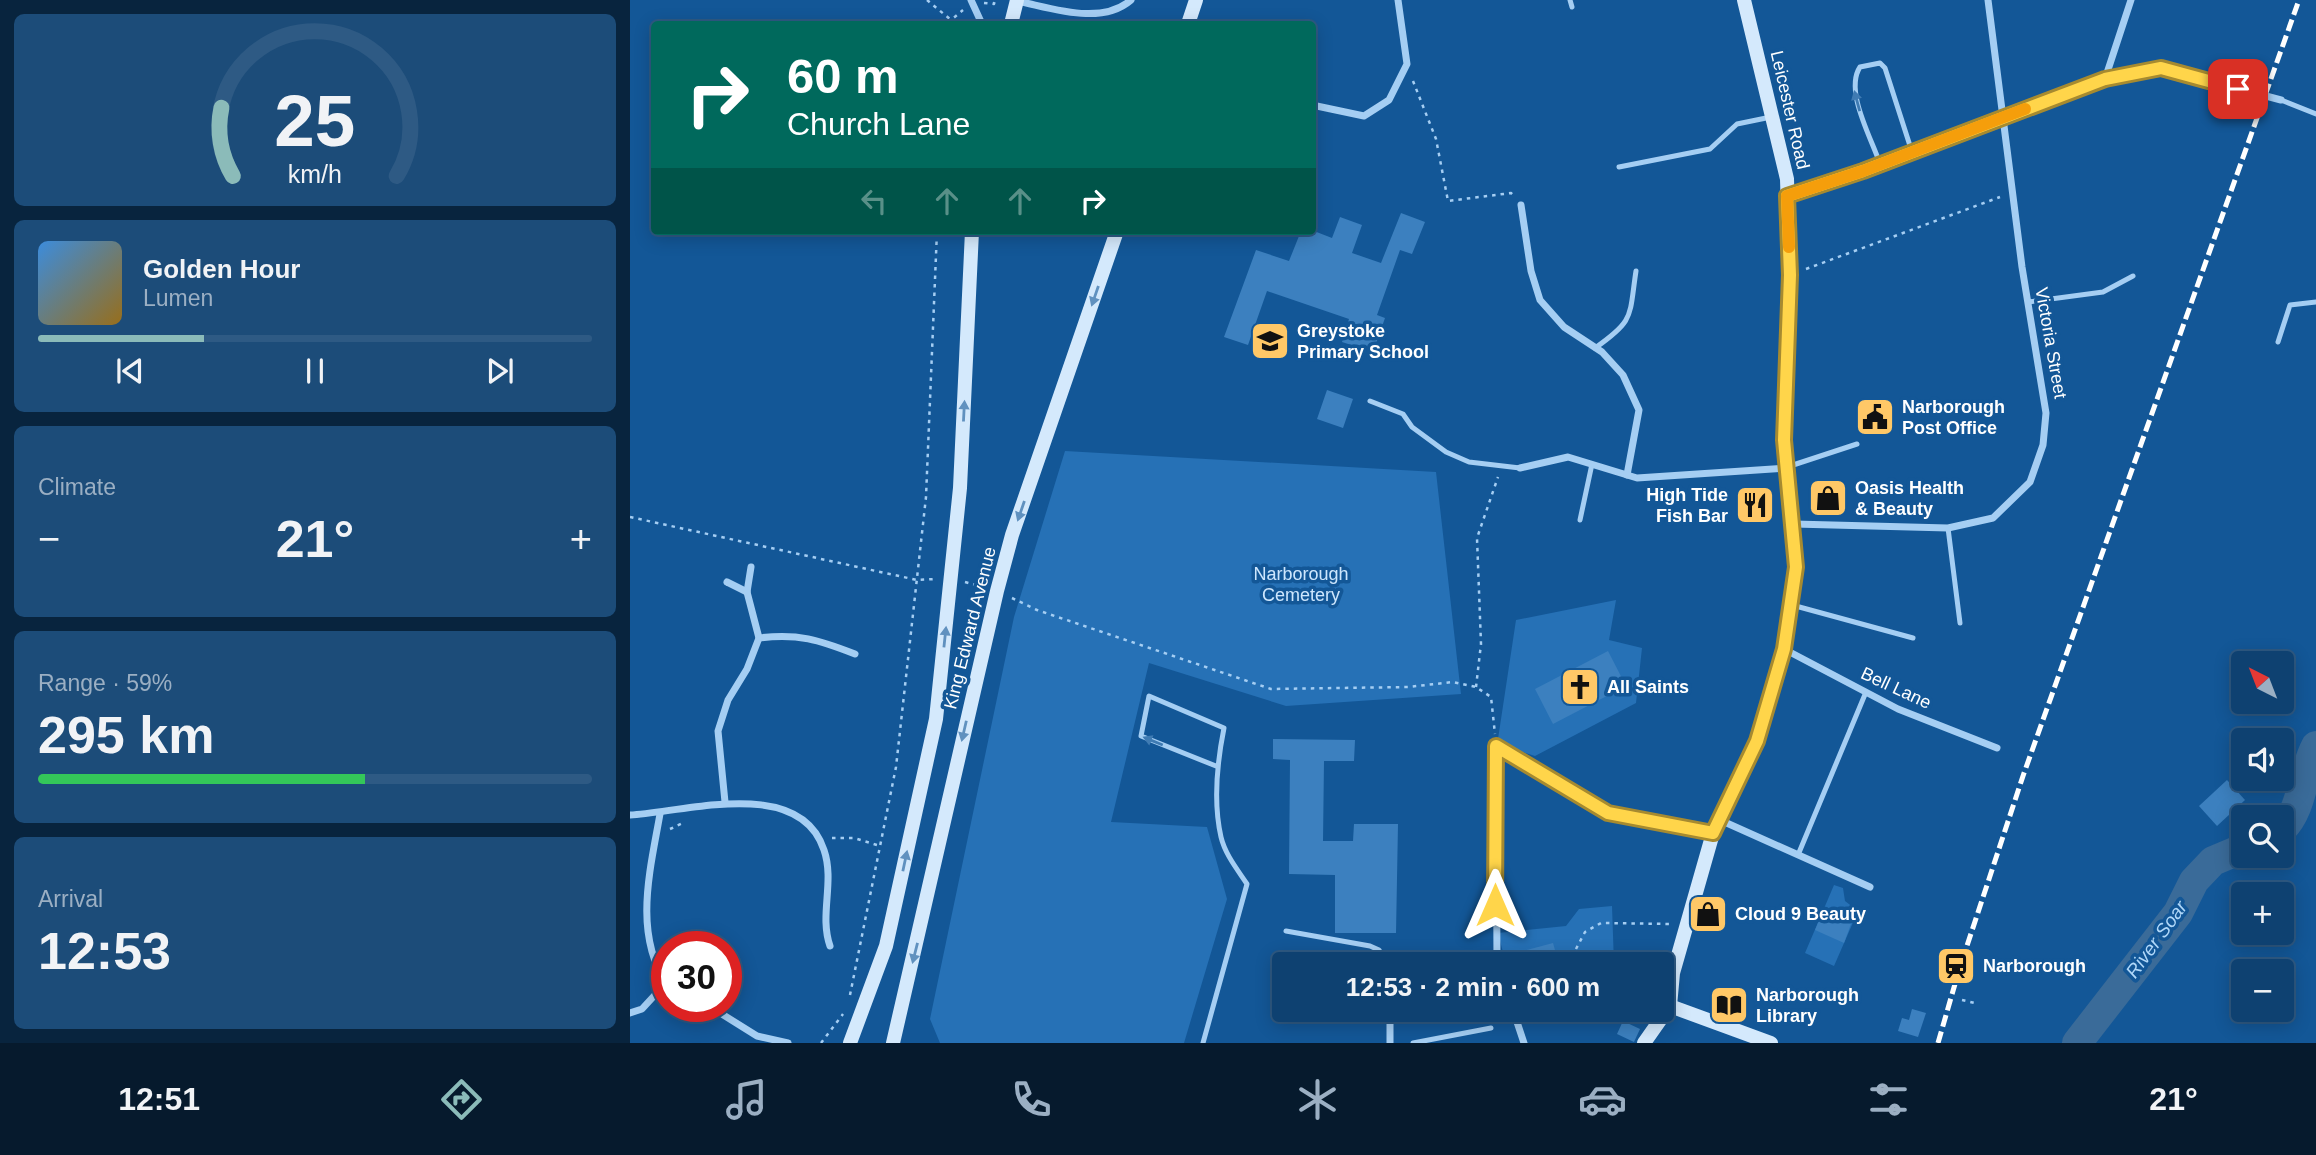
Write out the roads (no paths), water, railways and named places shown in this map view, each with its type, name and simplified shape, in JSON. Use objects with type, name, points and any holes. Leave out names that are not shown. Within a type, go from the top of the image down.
[{"type":"main road","points":[[1012,21],[1016,0]]},
{"type":"main road","points":[[1189,21],[1196,0]]},
{"type":"main road","name":"Leicester Road","points":[[1674,969],[1713,833],[1757,741],[1784,649],[1796,567],[1784,440],[1790,275],[1787,179],[1744,0]]},
{"type":"main road","name":"King Edward Avenue","points":[[850,1043],[886,946],[936,719],[960,488],[972,235]]},
{"type":"main road","name":"King Edward Avenue","points":[[894,1043],[1012,535],[1116,235]]},
{"type":"main road","points":[[1674,1007],[1772,1043]]},
{"type":"main road","points":[[1644,1043],[1659,1022]]},
{"type":"street","points":[[971,0],[981,21]]},
{"type":"street","points":[[1016,0],[1084,14],[1121,8],[1131,0]]},
{"type":"street","points":[[1316,106],[1364,116],[1389,100],[1407,64],[1398,0]]},
{"type":"street","name":"Victoria Street","points":[[1794,524],[1948,528],[1993,517],[2030,482],[2043,445],[2046,412],[2028,302],[1988,0]]},
{"type":"street","points":[[2105,79],[2131,0]]},
{"type":"street","points":[[1787,196],[1913,152],[2105,79],[2161,68],[2281,100]]},
{"type":"street","points":[[1521,205],[1531,271],[1540,300],[1564,327],[1595,348],[1623,375],[1639,410],[1627,475]]},
{"type":"street","points":[[1520,467],[1568,457],[1637,478],[1665,478],[1787,467]]},
{"type":"street","points":[[725,802],[718,731],[728,700],[747,669],[759,638],[747,592],[751,567]]},
{"type":"street","points":[[727,582],[747,592]]},
{"type":"street","points":[[759,638],[783,635],[807,637],[855,654]]},
{"type":"street","name":"Bell Lane","points":[[1784,649],[1898,709],[1997,748]]},
{"type":"street","points":[[1497,952],[1496,746],[1608,813],[1713,833]]},
{"type":"street","points":[[630,815],[660,814],[725,802],[787,809],[807,825],[824,850],[828,893],[824,923],[830,946]]},
{"type":"street","points":[[651,946],[647,936],[646,890],[660,814]]},
{"type":"street","points":[[1720,820],[1870,887]]},
{"type":"street","points":[[630,1013],[642,1009],[651,1000]]},
{"type":"street","points":[[732,1022],[757,1039],[788,1043]]},
{"type":"street","points":[[1390,1022],[1390,1043]]},
{"type":"street","points":[[1517,1022],[1524,1043]]},
{"type":"lane","points":[[1880,164],[1854,88],[1855,74],[1860,67],[1880,63],[1885,68],[1913,152]]},
{"type":"lane","points":[[2281,100],[2316,114]]},
{"type":"lane","points":[[1619,167],[1710,149],[1737,124],[1772,117]]},
{"type":"lane","points":[[1595,348],[1622,328],[1629,319],[1636,271]]},
{"type":"lane","points":[[2028,302],[2103,292],[2133,276]]},
{"type":"lane","points":[[2278,342],[2290,304],[2316,302]]},
{"type":"lane","points":[[1370,401],[1403,414],[1412,427],[1469,462],[1520,467]]},
{"type":"lane","points":[[1787,467],[1857,444]]},
{"type":"lane","points":[[1580,520],[1592,464]]},
{"type":"lane","points":[[1948,528],[1960,623]]},
{"type":"lane","points":[[1792,605],[1913,638]]},
{"type":"lane","points":[[1798,855],[1866,692]]},
{"type":"lane","points":[[1203,1043],[1247,884],[1230,859],[1221,837],[1216,766],[1224,729],[1149,696],[1141,736],[1216,766]]},
{"type":"lane","points":[[1286,931],[1370,946],[1380,952]]},
{"type":"lane","points":[[1417,1043],[1491,1028]]},
{"type":"waterway","name":"River Soar","points":[[2294,811],[2316,746]]},
{"type":"waterway","name":"River Soar","points":[[2077,1043],[2178,913],[2194,881],[2213,861],[2231,853]]},
{"type":"railway","points":[[1938,1043],[1959,970],[2023,776],[2299,0]]},
{"type":"place","name":"Greystoke Primary School","points":[[1270,341]]},
{"type":"place","name":"Narborough Post Office","points":[[1875,417]]},
{"type":"place","name":"Oasis Health & Beauty","points":[[1828,498]]},
{"type":"place","name":"High Tide Fish Bar","points":[[1755,505]]},
{"type":"place","name":"All Saints","points":[[1580,687]]},
{"type":"place","name":"Cloud 9 Beauty","points":[[1708,914]]},
{"type":"place","name":"Narborough","points":[[1956,966]]},
{"type":"place","name":"Narborough Library","points":[[1729,1005]]},
{"type":"park label","name":"Narborough Cemetery","points":[[1301,584]]}]
